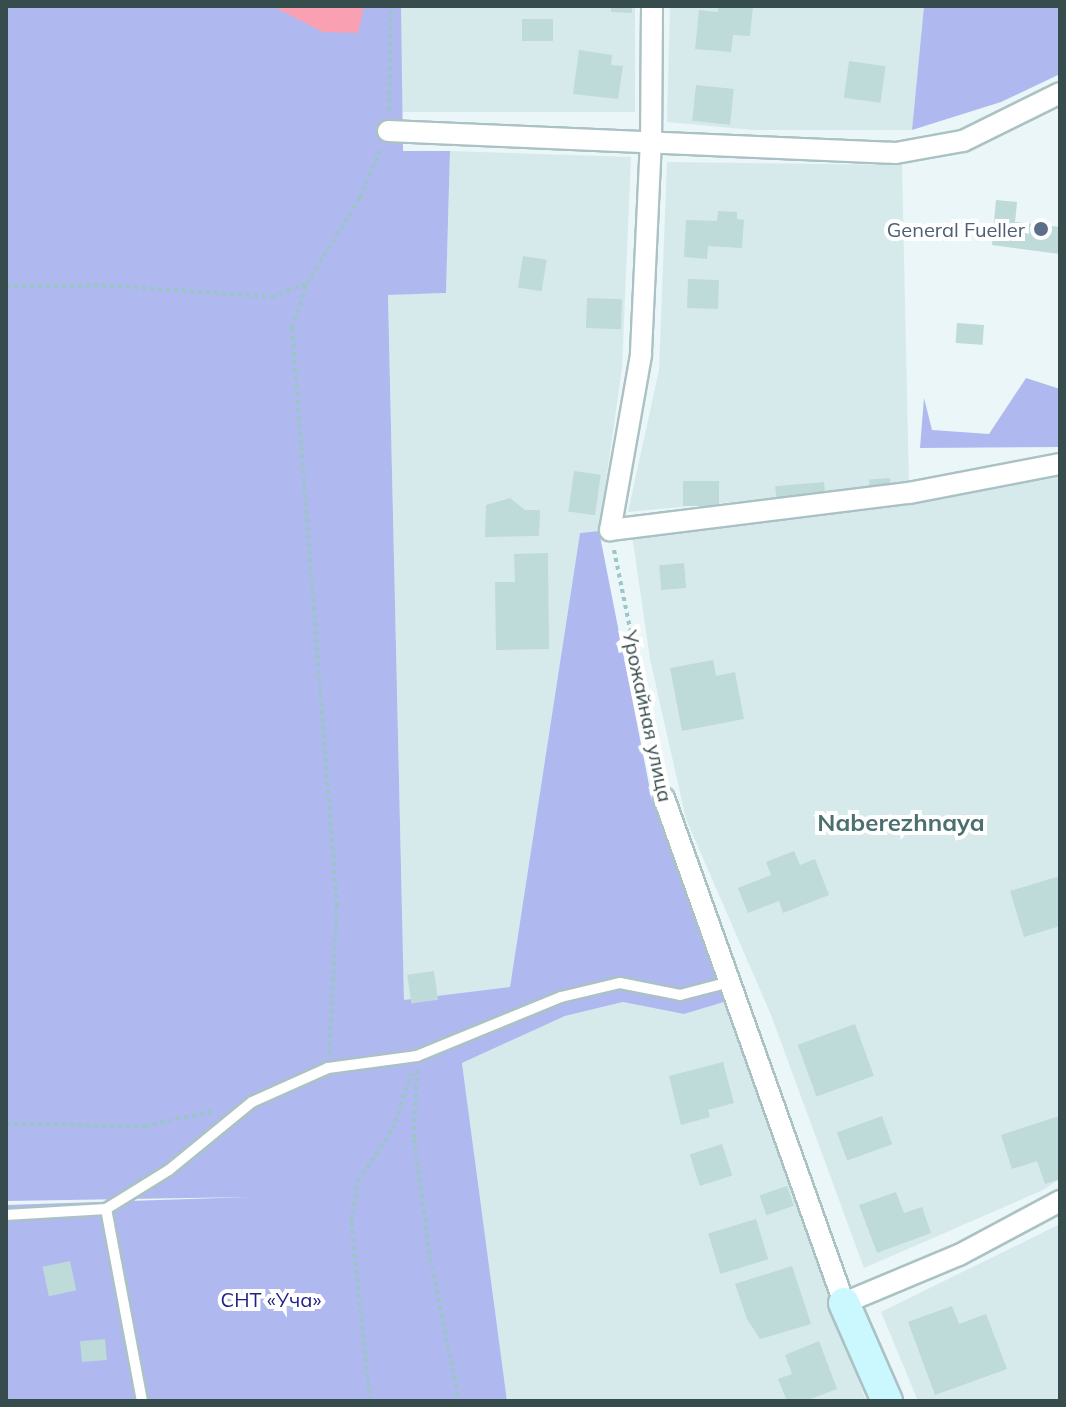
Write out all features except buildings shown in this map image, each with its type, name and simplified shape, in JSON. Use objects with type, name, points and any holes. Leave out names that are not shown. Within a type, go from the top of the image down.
[{"type":"street","points":[[652,6],[651,140],[641,355],[610,530],[909,493],[1060,464]]},
{"type":"street","points":[[388,131],[896,153],[963,141],[1060,93]]},
{"type":"street","name":"Урожайная улица","points":[[664,798],[844,1303],[887,1401]]},
{"type":"street","points":[[844,1303],[959,1255],[1060,1201]]},
{"type":"lane","points":[[6,1215],[106,1209],[169,1170],[252,1102],[328,1068],[417,1056],[561,997],[620,983],[680,995],[730,982]]},
{"type":"lane","points":[[106,1209],[142,1401]]},
{"type":"path","points":[[328,1068],[337,906],[292,328],[307,283],[360,198],[388,131],[391,6]]},
{"type":"path","points":[[6,286],[102,285],[272,297],[307,283]]},
{"type":"path","name":"Урожайная улица","points":[[610,530],[664,798]]},
{"type":"path","points":[[370,1401],[351,1221],[358,1181],[393,1129],[417,1056]]},
{"type":"path","points":[[417,1056],[414,1139],[429,1251],[459,1401]]},
{"type":"path","points":[[6,1124],[145,1126],[252,1102]]},
{"type":"shaded area","points":[[364,6],[358,33],[323,32],[274,7]]},
{"type":"shaded area","points":[[401,6],[635,6],[635,112],[401,112]]},
{"type":"shaded area","points":[[670,6],[924,6],[912,130],[753,130],[667,122]]},
{"type":"shaded area","points":[[450,151],[631,157],[622,368],[599,531],[580,533],[510,987],[404,1001],[388,295],[446,293]]},
{"type":"shaded area","points":[[667,162],[902,165],[909,485],[628,512],[659,370]]},
{"type":"shaded area","points":[[1060,475],[1060,1179],[1043,1190],[864,1268],[771,1015],[686,819],[650,659],[632,535],[910,502]]},
{"type":"shaded area","points":[[624,1002],[684,1014],[724,1002],[866,1401],[507,1401],[462,1063],[565,1016]]},
{"type":"shaded area","points":[[1060,1224],[1060,1401],[918,1401],[881,1312]]},
{"type":"green space","name":"СНТ «Уча»","points":[[6,6],[401,6],[403,151],[450,151],[446,293],[388,295],[404,1000],[510,987],[580,533],[599,531],[652,800],[724,1002],[684,1014],[623,1002],[565,1016],[462,1063],[507,1401],[6,1401],[6,1205],[250,1197],[6,1201]]},
{"type":"green space","points":[[924,6],[1060,6],[1060,74],[1001,102],[912,130]]},
{"type":"green space","points":[[1026,378],[1060,389],[1060,447],[920,448],[924,398],[932,430],[989,434]]},
{"type":"place","name":"General Fueller","points":[[1041,229]]},
{"type":"district","name":"Naberezhnaya","points":[[901,823]]}]
